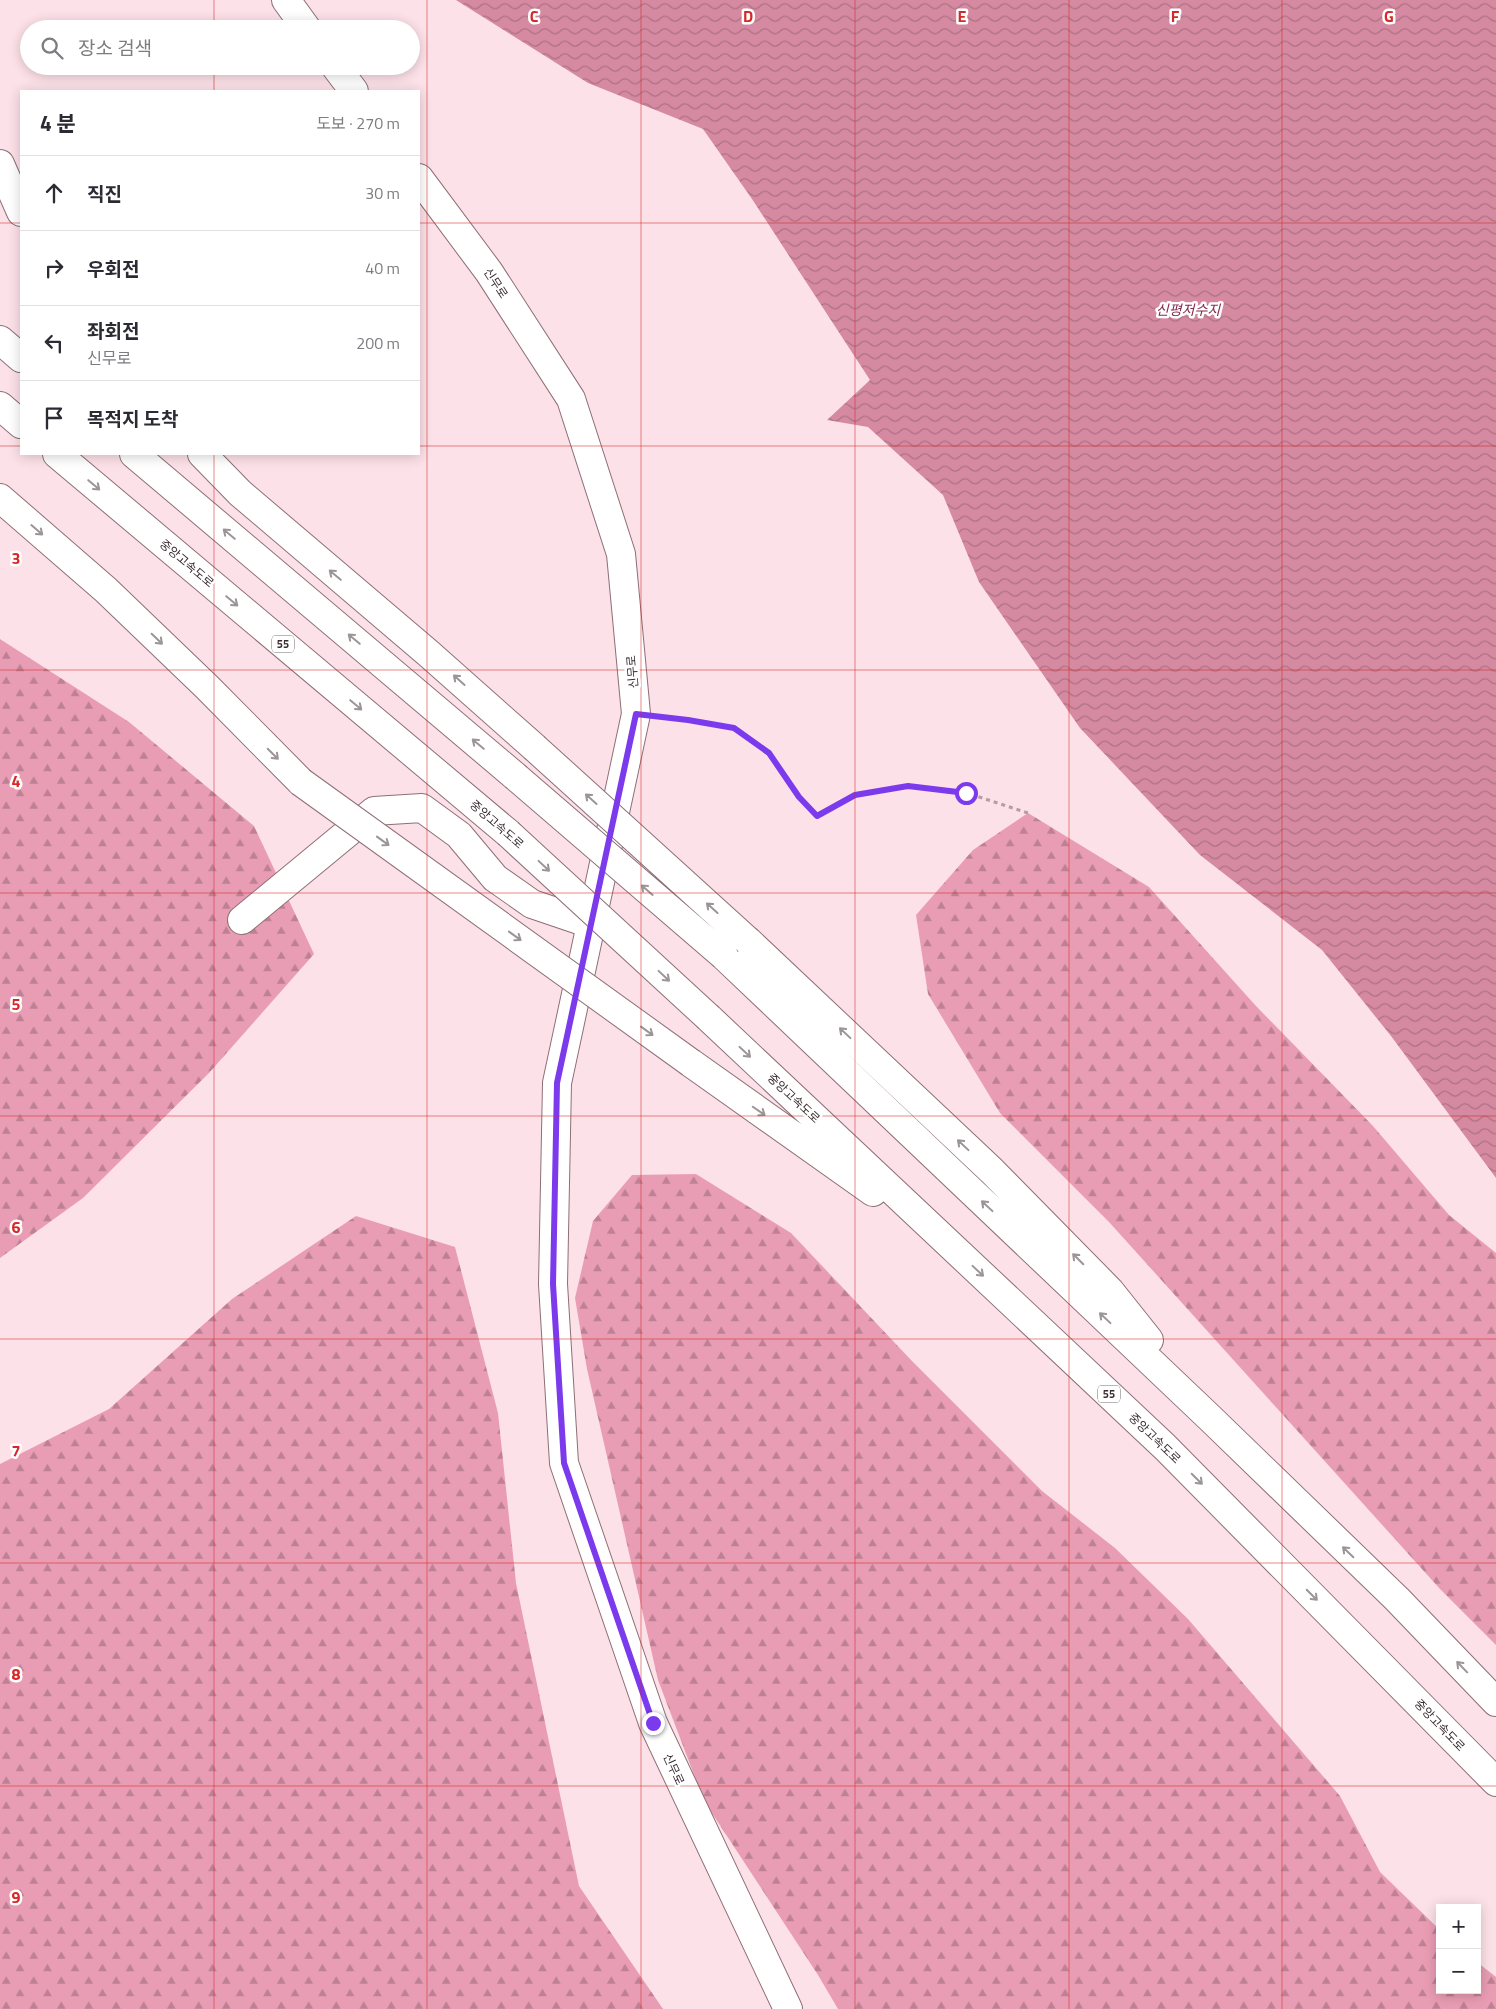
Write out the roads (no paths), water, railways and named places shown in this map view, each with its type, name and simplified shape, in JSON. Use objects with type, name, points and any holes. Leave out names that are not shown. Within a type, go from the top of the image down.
[{"type":"main road","points":[[286,0],[300,20]]},
{"type":"main road","points":[[342,75],[353,90]]},
{"type":"main road","points":[[0,164],[20,210]]},
{"type":"main road","name":"신무로","points":[[420,179],[489,272],[571,400],[621,554],[636,714],[557,1083],[553,1284],[564,1463],[653,1723],[788,2009]]},
{"type":"main road","points":[[0,340],[20,357]]},
{"type":"main road","points":[[0,406],[20,423]]},
{"type":"main road","name":"중앙고속도로","points":[[58,455],[508,833],[710,1018],[1165,1447],[1496,1782]]},
{"type":"main road","points":[[135,455],[515,776],[724,956],[1210,1418],[1397,1599],[1496,1702]]},
{"type":"main road","points":[[203,455],[240,493],[428,653],[748,941],[992,1171],[1110,1291],[1210,1418]]},
{"type":"main road","points":[[0,498],[106,590],[207,687],[301,782],[956,1252]]},
{"type":"main road","points":[[242,920],[374,811],[422,808],[459,835],[495,878],[532,904],[591,924]]},
{"type":"water","name":"신평저수지","points":[[456,0],[1496,0],[1496,1178],[1391,1036],[1322,950],[1200,855],[1080,728],[979,582],[943,495],[868,427],[827,420],[870,380],[752,199],[703,129],[588,83]]}]
